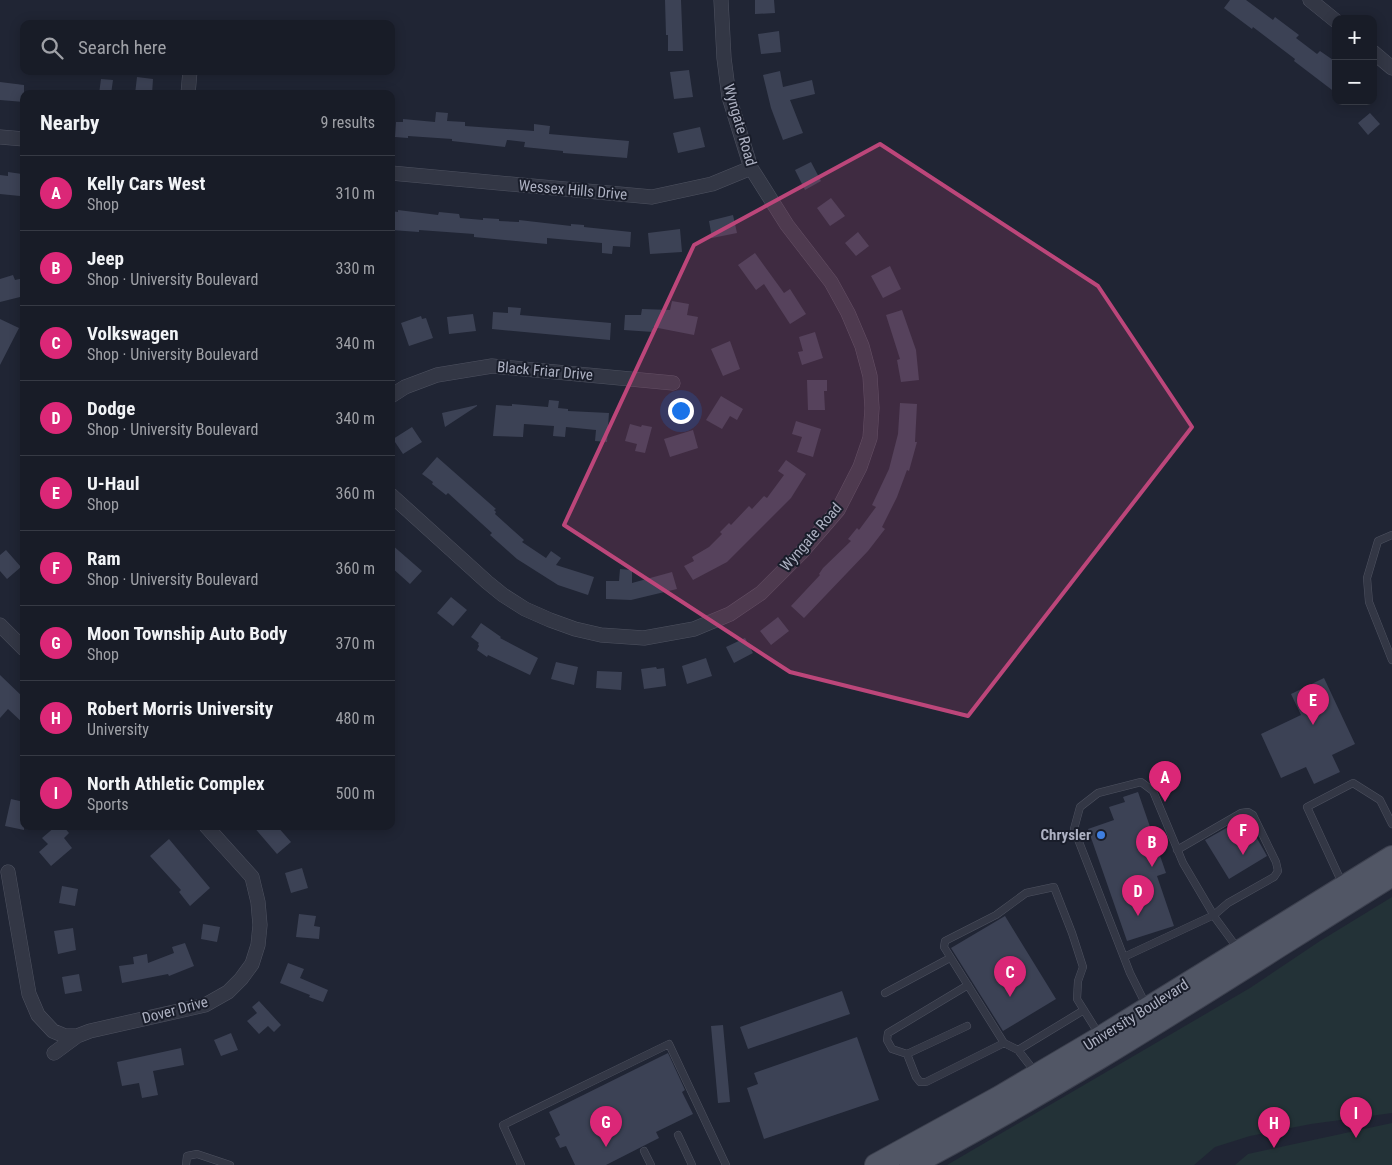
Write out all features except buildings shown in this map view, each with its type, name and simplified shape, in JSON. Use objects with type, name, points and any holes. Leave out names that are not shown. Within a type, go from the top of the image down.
[{"type":"main road","name":"University Boulevard","points":[[1244,958],[1343,886],[1392,856]]},
{"type":"main road","name":"University Boulevard","points":[[910,1165],[1244,958],[1392,875]]},
{"type":"main road","name":"University Boulevard","points":[[876,1165],[998,1098],[1042,1082]]},
{"type":"street","name":"Wyngate Road","points":[[395,499],[503,595],[550,620],[575,629],[601,635],[644,638],[694,629],[730,614],[761,593],[838,510],[860,467],[870,438],[872,408],[870,376],[862,346],[848,313],[831,282],[787,225],[751,168],[729,97],[724,58],[721,0]]},
{"type":"street","points":[[1310,0],[1332,18]]},
{"type":"street","points":[[1377,55],[1392,68]]},
{"type":"street","points":[[188,90],[190,75]]},
{"type":"street","points":[[0,137],[20,139]]},
{"type":"street","name":"Wessex Hills Drive","points":[[395,173],[652,197],[712,184],[751,168]]},
{"type":"street","name":"Black Friar Drive","points":[[395,393],[405,387],[437,375],[492,366],[674,383]]},
{"type":"street","points":[[0,625],[20,645]]},
{"type":"street","name":"Dover Drive","points":[[54,1053],[77,1036],[104,1026],[205,1005],[228,992],[252,964],[258,944],[260,925],[258,902],[252,877],[210,830]]},
{"type":"street","points":[[8,872],[29,994],[38,1015],[53,1031],[65,1036],[77,1036]]},
{"type":"lane","points":[[1392,535],[1378,541],[1367,578],[1369,602],[1392,660]]},
{"type":"lane","points":[[1152,1015],[1124,957],[1074,829],[1080,808],[1098,793],[1141,782],[1153,791],[1183,863],[1214,915],[1244,958]]},
{"type":"lane","points":[[1343,886],[1306,807],[1353,783],[1380,800],[1392,824]]},
{"type":"lane","points":[[1124,957],[1214,915],[1228,903],[1274,877],[1278,871],[1276,862],[1253,815],[1248,812],[1241,812],[1178,850]]},
{"type":"lane","points":[[1042,1082],[1018,1050],[1004,1043],[950,958],[944,947],[946,941],[996,915],[1026,894],[1054,887],[1083,967],[1078,982],[1077,999],[1105,1044]]},
{"type":"lane","points":[[885,993],[950,958]]},
{"type":"lane","points":[[967,1026],[907,1054],[892,1049],[887,1040],[888,1032],[968,985]]},
{"type":"lane","points":[[1018,1050],[1084,1010]]},
{"type":"lane","points":[[907,1054],[916,1077],[920,1082],[926,1082],[1004,1043]]},
{"type":"lane","points":[[521,1165],[503,1125],[669,1044],[726,1165]]},
{"type":"lane","points":[[678,1135],[692,1165]]},
{"type":"lane","points":[[644,1151],[651,1165]]},
{"type":"lane","points":[[186,1165],[187,1156],[197,1154],[230,1165]]},
{"type":"highlighted area","points":[[880,144],[1098,286],[1192,427],[968,716],[790,672],[564,525],[694,245]]},
{"type":"shaded area","points":[[1392,897],[1392,1113],[1311,1124],[1250,1136],[1215,1147],[1194,1165],[947,1165],[1250,988],[1320,941]]},
{"type":"shaded area","points":[[1392,1123],[1392,1165],[1235,1165],[1248,1154]]},
{"type":"place","name":"U-Haul","points":[[1313,725]]},
{"type":"place","name":"Kelly Cars West","points":[[1165,802]]},
{"type":"place","name":"Chrysler","points":[[1101,835]]},
{"type":"place","name":"Ram","points":[[1243,855]]},
{"type":"place","name":"Jeep","points":[[1152,867]]},
{"type":"place","name":"Dodge","points":[[1138,916]]},
{"type":"place","name":"Volkswagen","points":[[1010,997]]},
{"type":"place","name":"North Athletic Complex","points":[[1356,1138]]},
{"type":"place","name":"Moon Township Auto Body","points":[[606,1147]]},
{"type":"place","name":"Robert Morris University","points":[[1274,1148]]}]
